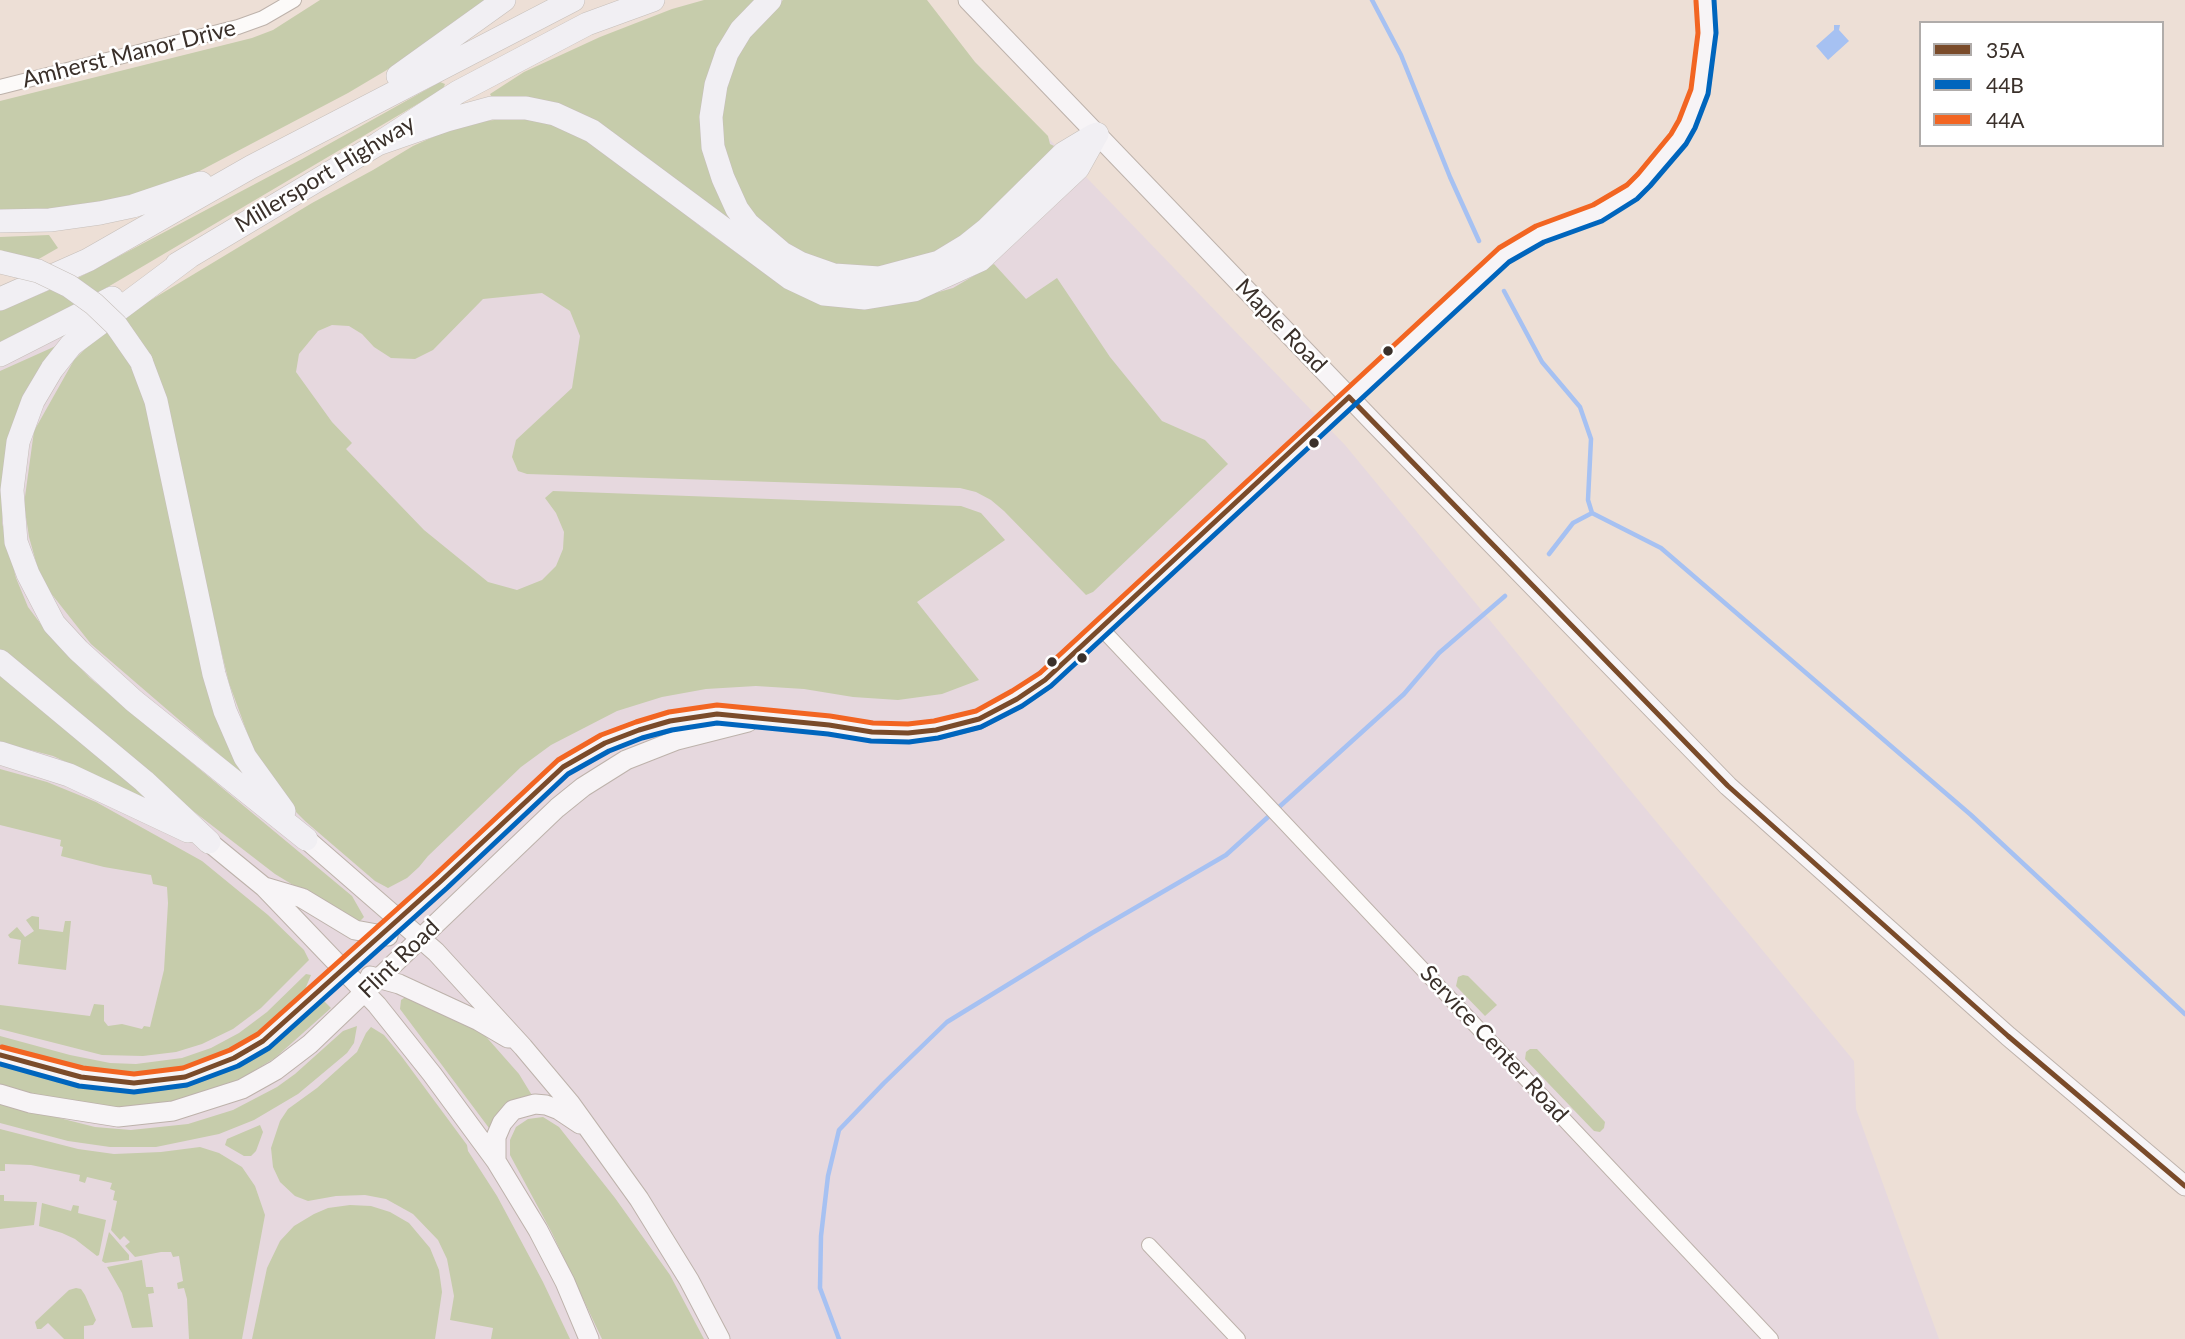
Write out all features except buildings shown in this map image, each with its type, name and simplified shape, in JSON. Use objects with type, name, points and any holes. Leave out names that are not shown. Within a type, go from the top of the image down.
[{"type":"main road","points":[[306,138],[439,49],[504,0]]},
{"type":"main road","name":"Millersport Highway","points":[[0,299],[88,260],[251,167],[573,0]]},
{"type":"main road","name":"Millersport Highway","points":[[0,355],[190,257],[378,144],[458,92],[587,24],[653,0]]},
{"type":"main road","points":[[770,0],[741,30],[727,53],[716,85],[711,117],[713,147],[737,209],[748,224],[782,253],[800,262],[834,275],[879,278],[939,262],[967,246],[987,229],[1064,153],[1097,134]]},
{"type":"main road","name":"Maple Road","points":[[968,0],[1728,786],[2008,1036],[2185,1186]]},
{"type":"main road","name":"Flint Road","points":[[0,1055],[80,1077],[134,1083],[185,1077],[234,1058],[263,1041],[564,767],[605,743],[670,722],[717,714],[830,724],[872,732],[908,733],[936,730],[979,719],[1017,699],[1045,680],[1504,255],[1540,234],[1584,218],[1619,200],[1644,180],[1687,124],[1700,91],[1707,33],[1705,0]]},
{"type":"main road","points":[[378,144],[491,108],[526,108],[555,114],[592,131],[790,278],[824,294],[865,299],[914,290],[980,260],[1078,168],[1097,134]]},
{"type":"main road","points":[[0,221],[50,220],[132,206],[251,167]]},
{"type":"main road","points":[[190,257],[71,345],[52,369],[33,401],[18,442],[12,490],[16,542],[28,574],[54,624],[78,650],[134,701],[306,839],[436,952],[523,1047],[570,1103],[639,1199],[689,1280],[720,1339]]},
{"type":"main road","points":[[0,261],[38,271],[69,286],[94,303],[116,325],[141,361],[156,401],[214,674],[225,711],[245,757],[306,839]]},
{"type":"main road","points":[[0,661],[144,781],[209,842],[264,887],[364,992],[426,1066],[496,1161],[555,1262],[589,1339]]},
{"type":"main road","name":"Flint Road","points":[[0,1094],[30,1103],[118,1117],[191,1107],[242,1089],[276,1070],[310,1044],[557,808],[583,787],[626,760],[677,740],[747,722],[770,719]]},
{"type":"main road","points":[[0,753],[69,775],[209,842]]},
{"type":"main road","points":[[264,887],[302,898],[355,930],[420,939]]},
{"type":"main road","points":[[342,968],[399,984],[467,1016],[523,1047]]},
{"type":"main road","points":[[496,1161],[496,1137],[502,1123],[513,1110],[535,1104],[546,1105],[571,1117],[590,1131]]},
{"type":"street","name":"Amherst Manor Drive","points":[[0,87],[238,27],[263,18],[294,0]]},
{"type":"street","name":"Service Center Road","points":[[1101,628],[1771,1339]]},
{"type":"street","points":[[1149,1245],[1238,1339]]},
{"type":"shaded area","points":[[775,0],[915,0],[1345,445],[1854,1061],[1856,1109],[1939,1339],[0,1339],[0,300],[101,358]]},
{"type":"green space","points":[[320,0],[487,0],[412,55],[348,93],[173,185],[97,206],[0,212],[0,101],[252,38],[273,30]]},
{"type":"green space","points":[[704,0],[757,0],[705,93],[743,233],[654,167],[493,100],[490,94],[524,72],[600,37],[672,9]]},
{"type":"green space","points":[[783,0],[927,0],[975,62],[1048,136],[1050,144],[1054,146],[1039,167],[969,231],[930,255],[908,264],[859,270],[810,257],[771,234],[742,201],[725,165],[720,114],[730,69],[754,27]]},
{"type":"green space","points":[[440,82],[445,84],[443,89],[96,294],[76,279],[302,159]]},
{"type":"green space","points":[[515,118],[538,120],[560,127],[608,152],[701,227],[767,275],[790,287],[900,303],[953,288],[994,264],[1026,299],[1057,278],[1110,357],[1162,421],[1205,440],[1228,464],[1093,592],[1086,595],[1004,511],[976,492],[960,488],[527,474],[518,471],[512,457],[516,440],[572,388],[580,336],[570,311],[542,293],[483,299],[433,350],[415,359],[391,358],[349,326],[332,325],[318,331],[299,354],[296,372],[332,422],[352,443],[346,449],[424,530],[488,582],[517,590],[542,580],[556,566],[563,549],[564,532],[556,513],[545,498],[553,491],[961,506],[981,513],[1005,540],[917,602],[979,680],[942,694],[898,700],[756,686],[706,689],[662,697],[617,711],[551,745],[521,767],[407,878],[388,888],[375,881],[289,805],[252,746],[229,683],[216,629],[121,318],[312,203],[413,146],[464,123]]},
{"type":"green space","points":[[49,235],[58,248],[37,260],[0,250],[0,237]]},
{"type":"green space","points":[[54,288],[79,303],[0,344],[0,311]]},
{"type":"green space","points":[[107,327],[139,378],[245,771],[242,774],[91,644],[50,592],[38,569],[24,504],[34,431],[74,360]]},
{"type":"green space","points":[[58,345],[2,494],[2,523],[16,578],[28,607],[49,635],[90,678],[352,896],[364,917],[357,924],[275,874],[188,807],[0,650],[0,371]]},
{"type":"green space","points":[[0,673],[145,792],[143,797],[53,756],[0,742]]},
{"type":"green space","points":[[0,769],[47,782],[96,802],[202,861],[268,915],[304,950],[309,960],[261,1008],[233,1029],[202,1044],[176,1052],[143,1056],[102,1055],[0,1029],[0,1005],[90,1016],[94,1004],[104,1005],[104,1021],[108,1026],[122,1024],[142,1029],[144,1026],[150,1027],[164,970],[168,903],[167,887],[153,884],[151,875],[61,856],[61,840],[0,825]]},
{"type":"green space","points":[[32,916],[39,917],[39,929],[63,932],[65,921],[71,921],[66,970],[18,964],[21,940],[8,935],[17,927],[25,937],[34,931],[26,920]]},
{"type":"green space","points":[[306,974],[311,975],[304,992],[251,1038],[179,1070],[143,1074],[88,1070],[0,1046],[0,1036],[110,1063],[136,1064],[182,1058],[211,1048],[239,1033],[267,1012]]},
{"type":"green space","points":[[1468,976],[1497,1005],[1485,1016],[1456,986],[1458,977]]},
{"type":"green space","points":[[407,996],[481,1031],[519,1074],[533,1097],[489,1128],[400,1009],[401,1000]]},
{"type":"green space","points":[[324,1001],[331,1008],[275,1058],[242,1078],[206,1093],[155,1105],[108,1108],[65,1103],[0,1085],[0,1065],[81,1087],[104,1090],[146,1092],[194,1084],[240,1065]]},
{"type":"green space","points":[[357,1026],[354,1043],[347,1053],[298,1094],[254,1120],[219,1134],[156,1147],[110,1147],[68,1141],[0,1123],[0,1103],[95,1127],[131,1130],[188,1124],[233,1110],[277,1087],[343,1031]]},
{"type":"green space","points":[[371,1027],[384,1035],[402,1057],[467,1145],[543,1282],[570,1339],[491,1339],[493,1328],[450,1320],[454,1296],[447,1259],[438,1240],[413,1214],[386,1199],[365,1195],[308,1201],[295,1196],[280,1182],[273,1167],[271,1148],[280,1121],[288,1109],[317,1088],[357,1052]]},
{"type":"green space","points":[[1537,1049],[1605,1122],[1600,1132],[1594,1131],[1525,1059],[1526,1052]]},
{"type":"green space","points":[[543,1117],[559,1127],[615,1198],[670,1275],[704,1339],[602,1339],[552,1233],[510,1155],[510,1140],[516,1127],[528,1119]]},
{"type":"green space","points":[[260,1125],[263,1132],[256,1151],[251,1156],[244,1156],[225,1145],[227,1139]]},
{"type":"green space","points":[[0,1129],[78,1149],[114,1154],[200,1147],[219,1153],[242,1167],[255,1186],[265,1215],[242,1339],[189,1339],[187,1299],[184,1288],[178,1289],[177,1283],[183,1281],[179,1256],[173,1257],[171,1252],[161,1252],[135,1257],[125,1246],[130,1242],[124,1236],[120,1240],[111,1230],[117,1201],[113,1200],[115,1191],[110,1189],[112,1183],[87,1177],[85,1183],[79,1181],[80,1175],[31,1165],[5,1164],[5,1171],[0,1171]]},
{"type":"green space","points":[[0,1195],[4,1195],[4,1201],[37,1202],[34,1225],[0,1229]]},
{"type":"green space","points":[[42,1203],[71,1211],[73,1205],[79,1206],[78,1213],[106,1220],[99,1255],[75,1239],[39,1226]]},
{"type":"green space","points":[[371,1206],[390,1212],[409,1223],[430,1248],[439,1270],[442,1292],[435,1339],[252,1339],[267,1268],[280,1241],[294,1226],[314,1214],[328,1208]]},
{"type":"green space","points":[[109,1232],[129,1255],[129,1260],[105,1263],[102,1261]]},
{"type":"green space","points":[[142,1260],[146,1287],[153,1287],[154,1293],[148,1294],[153,1327],[132,1328],[122,1293],[107,1267]]},
{"type":"green space","points":[[81,1289],[85,1295],[96,1320],[93,1325],[84,1326],[84,1339],[64,1339],[48,1323],[37,1329],[35,1322],[69,1290]]},
{"type":"water","points":[[1834,25],[1840,25],[1839,30],[1849,41],[1828,60],[1816,46],[1834,30]]},
{"type":"waterway","points":[[1372,0],[1401,55],[1479,241]]},
{"type":"waterway","points":[[1504,291],[1542,362],[1580,407],[1591,439],[1588,500],[1592,513]]},
{"type":"waterway","points":[[1549,554],[1573,523],[1592,513],[1661,548],[1971,815],[2185,1014]]},
{"type":"waterway","points":[[839,1339],[820,1288],[821,1236],[828,1176],[839,1130],[947,1022],[1226,855],[1404,694],[1439,653],[1505,596]]},
{"type":"transit line","name":"44B","points":[[0,1064],[79,1086],[134,1092],[187,1085],[238,1066],[269,1048],[447,888],[568,774],[609,751],[642,738],[717,723],[871,741],[909,742],[981,727],[1022,706],[1051,686],[1509,262],[1544,242],[1602,221],[1637,199],[1650,186],[1686,144],[1708,94],[1716,33],[1714,0]]},
{"type":"transit line","name":"44A","points":[[2,1047],[83,1068],[134,1074],[183,1068],[230,1050],[258,1034],[558,760],[601,735],[636,722],[669,712],[717,705],[873,723],[908,724],[976,711],[1012,691],[1040,673],[1499,248],[1536,226],[1593,205],[1627,185],[1638,174],[1671,134],[1691,89],[1698,33],[1696,1]]},
{"type":"transit line","name":"35A","points":[[0,1055],[81,1077],[134,1083],[185,1077],[234,1058],[263,1041],[563,767],[605,743],[639,730],[670,721],[717,714],[872,732],[908,733],[936,730],[979,719],[1017,699],[1045,680],[1349,397],[1728,786],[2008,1036],[2185,1186]]}]
